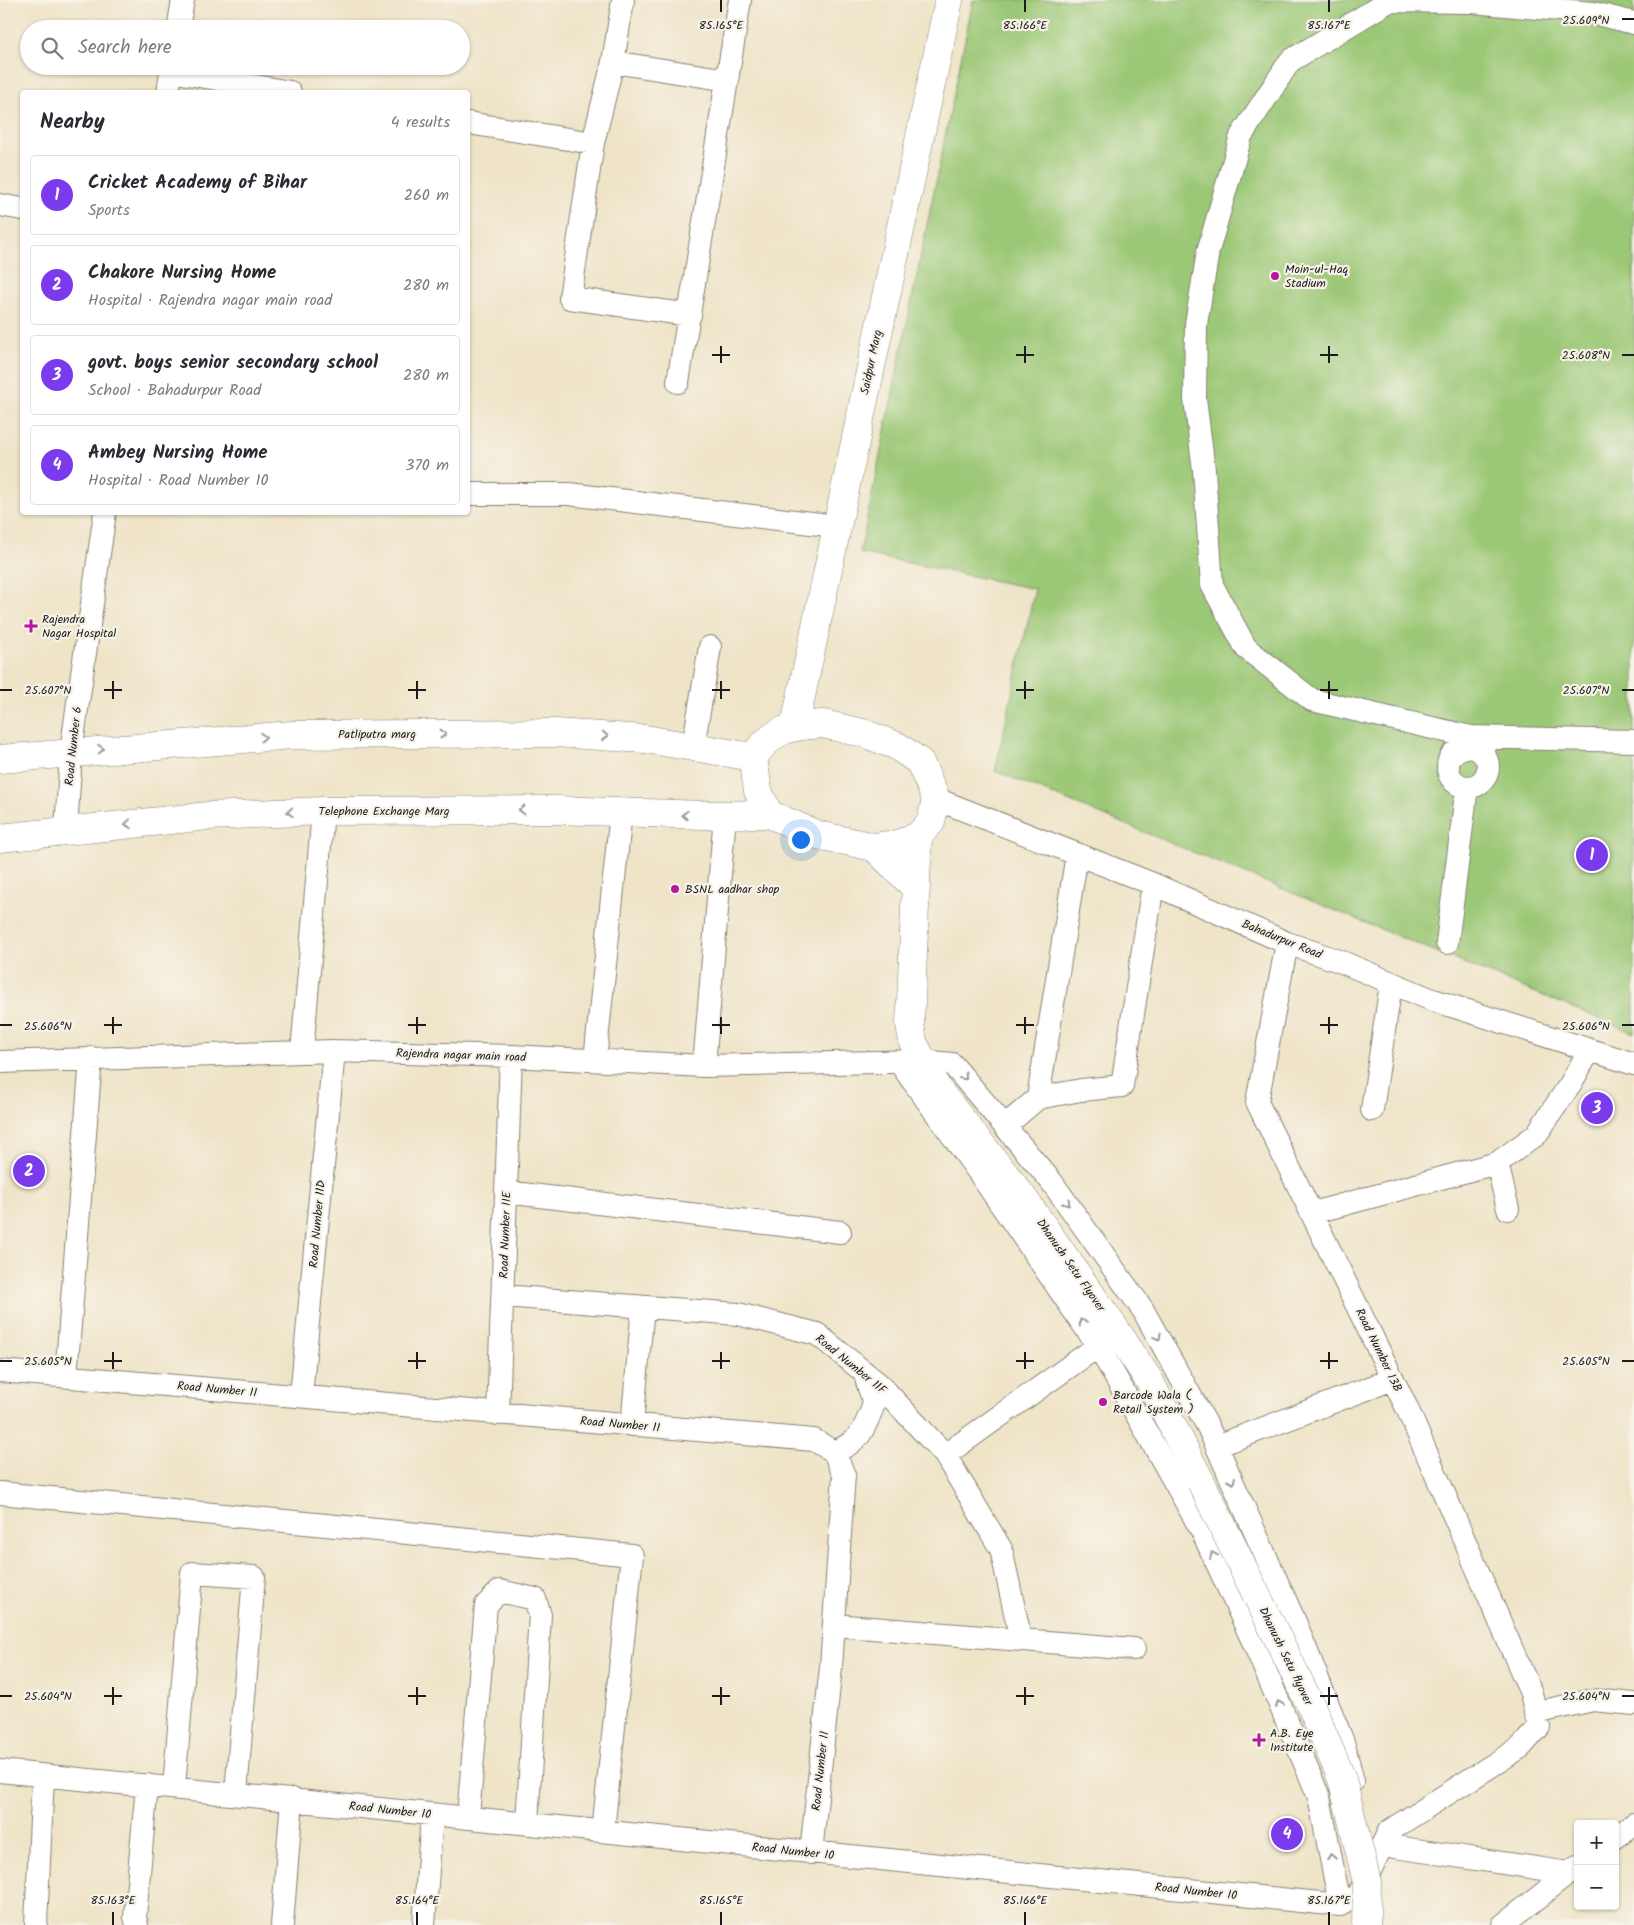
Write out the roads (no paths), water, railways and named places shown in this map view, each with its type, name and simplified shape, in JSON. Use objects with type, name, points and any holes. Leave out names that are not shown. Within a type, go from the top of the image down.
[{"type":"main road","name":"Saidpur Marg","points":[[795,725],[946,1]]},
{"type":"main road","points":[[823,724],[863,733],[897,746],[920,762],[936,799],[931,822],[918,836],[898,844],[874,847],[818,835],[768,814],[758,791],[753,757],[765,741],[778,732],[795,725],[823,724]]},
{"type":"main road","name":"Patliputra marg","points":[[0,759],[292,735],[535,733],[644,739],[753,757]]},
{"type":"main road","name":"Telephone Exchange Marg","points":[[0,838],[208,816],[322,811],[768,814]]},
{"type":"main road","name":"Dhanush Setu Flyover","points":[[918,836],[910,1024],[916,1066],[938,1090],[1022,1196],[1116,1330],[1149,1380],[1201,1482]]},
{"type":"main road","points":[[874,847],[916,888]]},
{"type":"main road","name":"Dhanush Setu flyover","points":[[1201,1482],[1312,1708],[1342,1779],[1366,1882],[1366,1925]]},
{"type":"street","points":[[180,20],[183,0]]},
{"type":"street","points":[[623,0],[613,62],[592,144],[570,298],[690,315]]},
{"type":"street","points":[[678,382],[740,0]]},
{"type":"street","points":[[1634,23],[1593,13],[1481,2],[1389,1],[1290,61],[1241,136],[1208,251],[1196,324],[1195,399],[1204,470],[1212,585],[1246,648],[1312,700],[1471,742],[1634,741]]},
{"type":"street","points":[[613,62],[728,80]]},
{"type":"street","points":[[171,77],[274,90]]},
{"type":"street","points":[[470,123],[592,144]]},
{"type":"street","points":[[0,205],[20,208]]},
{"type":"street","points":[[470,494],[569,494],[836,526]]},
{"type":"street","name":"Road Number 6","points":[[66,830],[70,752],[106,515]]},
{"type":"street","points":[[692,747],[710,647]]},
{"type":"street","points":[[1447,944],[1467,787],[1457,784],[1452,779],[1448,766],[1449,759],[1458,749],[1471,742]]},
{"type":"street","name":"Bahadurpur Road","points":[[936,799],[1153,884],[1287,943],[1342,962],[1391,984],[1589,1051],[1634,1064]]},
{"type":"street","points":[[302,1052],[322,811]]},
{"type":"street","points":[[595,1060],[621,812]]},
{"type":"street","points":[[704,1066],[725,815]]},
{"type":"street","points":[[1038,1098],[1077,854]]},
{"type":"street","points":[[1006,1125],[1038,1098],[1081,1090],[1122,1086],[1153,884]]},
{"type":"street","name":"Road Number 13B","points":[[1287,943],[1257,1102],[1393,1379],[1531,1693],[1539,1727],[1521,1747],[1389,1831],[1377,1854]]},
{"type":"street","points":[[1372,1110],[1391,984]]},
{"type":"street","name":"Rajendra nagar main road","points":[[0,1062],[334,1051],[511,1056],[704,1066],[916,1066],[952,1064],[1051,1180],[1143,1310],[1208,1427],[1296,1624],[1343,1742],[1377,1854]]},
{"type":"street","name":"Road Number 11D","points":[[301,1396],[334,1051]]},
{"type":"street","points":[[1312,1213],[1497,1163],[1536,1135],[1572,1083],[1589,1051]]},
{"type":"street","name":"Road Number 11E","points":[[498,1414],[511,1056]]},
{"type":"street","points":[[66,1376],[91,1058]]},
{"type":"street","points":[[916,1066],[977,1170],[1098,1346],[1202,1531],[1258,1654],[1319,1797],[1340,1905],[1358,1896],[1377,1854],[1574,1870]]},
{"type":"street","points":[[1497,1163],[1508,1209]]},
{"type":"street","points":[[506,1192],[840,1232]]},
{"type":"street","name":"Road Number 11F","points":[[502,1296],[738,1314],[817,1334],[880,1385],[945,1455],[1001,1549],[1022,1640]]},
{"type":"street","points":[[632,1425],[643,1307]]},
{"type":"street","points":[[945,1455],[1098,1346]]},
{"type":"street","points":[[834,1452],[852,1445],[864,1428],[874,1404],[864,1372]]},
{"type":"street","name":"Road Number 11","points":[[0,1375],[66,1376],[814,1440],[834,1452],[844,1475],[834,1625],[811,1854]]},
{"type":"street","points":[[1217,1446],[1393,1379]]},
{"type":"street","points":[[0,1493],[632,1555],[604,1831]]},
{"type":"street","points":[[174,1787],[192,1573],[254,1576],[236,1793]]},
{"type":"street","points":[[468,1817],[486,1605],[500,1591],[535,1599],[540,1615],[527,1823]]},
{"type":"street","points":[[834,1625],[1134,1649]]},
{"type":"street","points":[[1535,1713],[1593,1700],[1634,1704]]},
{"type":"street","name":"Road Number 10","points":[[0,1771],[43,1777],[236,1793],[811,1854],[1340,1905]]},
{"type":"street","points":[[36,1924],[43,1777]]},
{"type":"street","points":[[137,1925],[135,1917],[147,1785]]},
{"type":"street","points":[[282,1925],[292,1800]]},
{"type":"street","points":[[424,1925],[432,1815]]},
{"type":"street","points":[[1619,1835],[1634,1824]]},
{"type":"street","points":[[1504,1925],[1574,1870]]},
{"type":"place","name":"Moin-ul-Haq Stadium","points":[[1275,276]]},
{"type":"place","name":"Rajendra Nagar Hospital","points":[[31,626]]},
{"type":"place","name":"Cricket Academy of Bihar","points":[[1592,855]]},
{"type":"place","name":"BSNL aadhar shop","points":[[675,889]]},
{"type":"place","name":"govt. boys senior secondary school","points":[[1597,1108]]},
{"type":"place","name":"Chakore Nursing Home","points":[[29,1171]]},
{"type":"place","name":"Barcode Wala ( Retail System )","points":[[1103,1402]]},
{"type":"place","name":"A.B. Eye Institute","points":[[1259,1740]]},
{"type":"place","name":"Ambey Nursing Home","points":[[1287,1834]]}]
